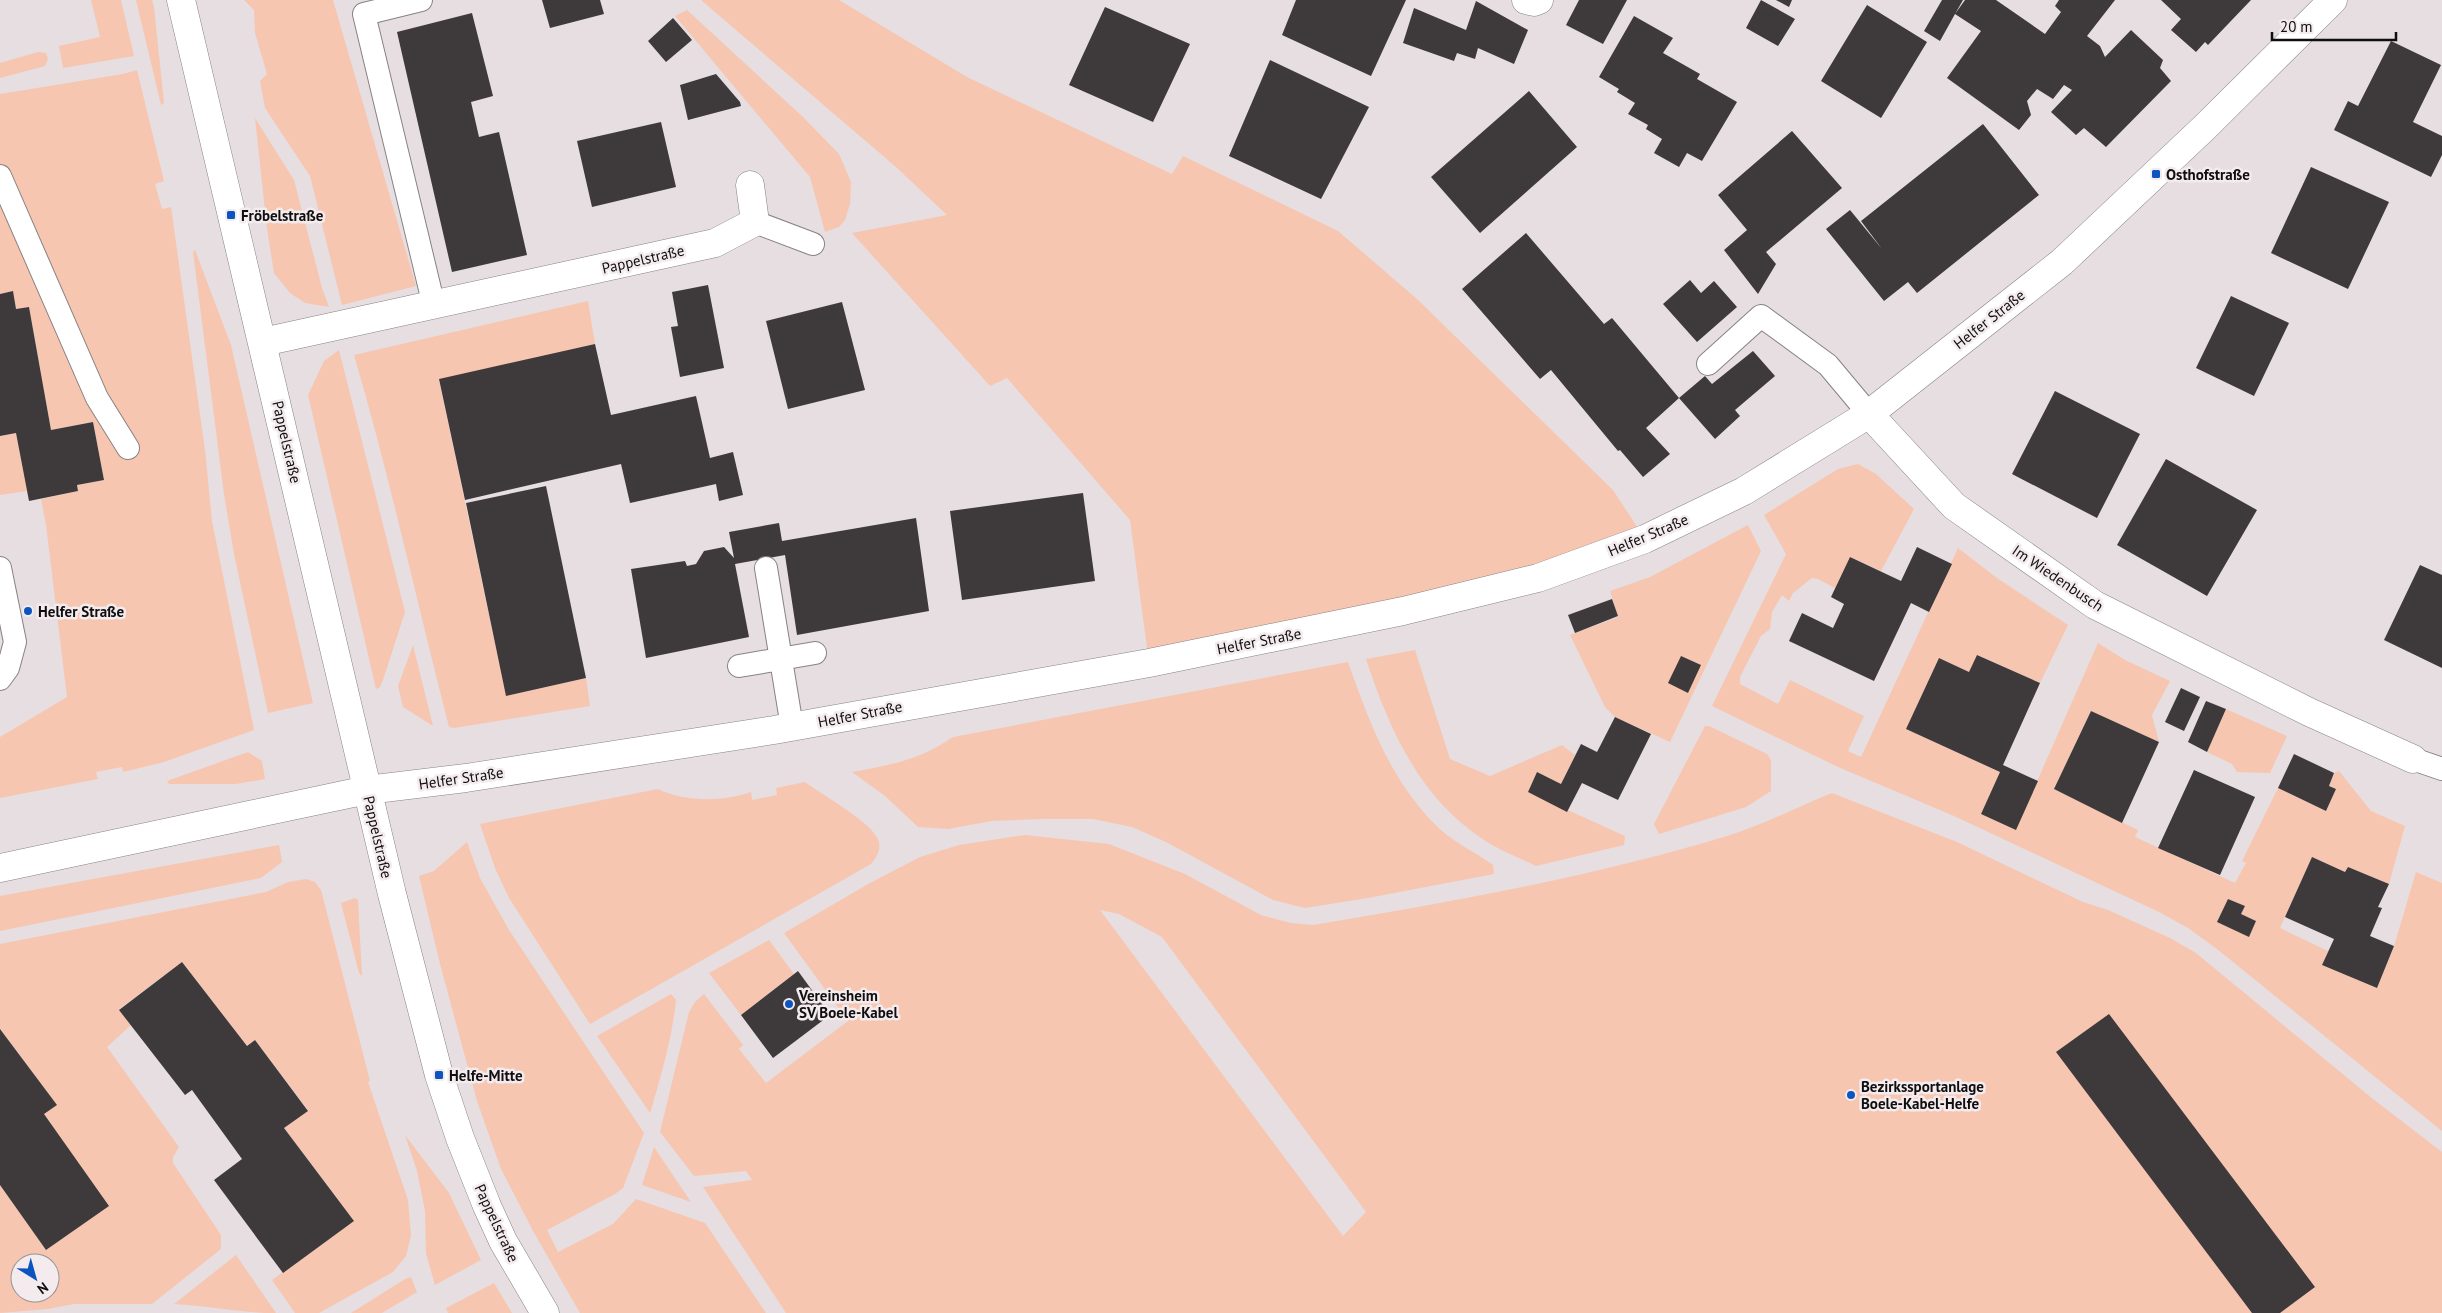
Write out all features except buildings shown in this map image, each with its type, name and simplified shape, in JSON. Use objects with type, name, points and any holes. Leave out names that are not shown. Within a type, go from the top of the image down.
[{"type":"street","name":"Pappelstraße","points":[[181,0],[367,790],[439,1075],[460,1138],[503,1241],[545,1313]]},
{"type":"street","points":[[1526,0],[1534,2],[1538,0]]},
{"type":"street","name":"Helfer Straße","points":[[0,868],[367,790],[466,778],[792,727],[1149,664],[1394,613],[1538,578],[1645,539],[1744,491],[1869,414],[2062,262],[2205,127],[2333,0]]},
{"type":"street","points":[[750,185],[754,222]]},
{"type":"street","name":"Pappelstraße","points":[[263,342],[715,243],[754,222]]},
{"type":"street","name":"Im Wiedenbusch","points":[[1869,414],[1954,506],[2094,605],[2309,712],[2413,759]]},
{"type":"lane","points":[[421,0],[364,14],[434,306]]},
{"type":"lane","points":[[0,176],[97,398],[128,448]]},
{"type":"lane","points":[[754,222],[813,244]]},
{"type":"lane","name":"Im Wiedenbusch","points":[[1708,364],[1761,316],[1828,365],[1869,414]]},
{"type":"lane","points":[[0,568],[15,642],[8,668],[0,679]]},
{"type":"lane","points":[[766,568],[792,727]]},
{"type":"lane","points":[[739,666],[815,653]]},
{"type":"lane","points":[[2413,759],[2442,769]]},
{"type":"shaded area","points":[[91,0],[121,0],[134,56],[63,68],[59,46],[100,37]]},
{"type":"shaded area","points":[[136,0],[152,0],[154,7],[164,103],[161,105]]},
{"type":"shaded area","points":[[244,0],[333,0],[416,286],[342,305],[310,176],[265,108],[260,81],[267,74],[255,33],[254,10]]},
{"type":"shaded area","points":[[701,0],[839,0],[967,77],[1172,174],[1183,156],[1338,231],[1417,299],[1613,490],[1645,539],[1149,663],[1130,520],[1007,378],[990,386],[852,233],[947,215],[896,167]]},
{"type":"shaded area","points":[[687,10],[803,117],[839,154],[851,182],[850,204],[845,220],[839,227],[825,232],[810,177],[675,16]]},
{"type":"shaded area","points":[[38,52],[46,53],[48,59],[45,66],[0,78],[0,63]]},
{"type":"shaded area","points":[[137,70],[164,181],[155,184],[162,209],[171,207],[205,450],[212,521],[254,730],[164,762],[123,772],[122,767],[96,772],[98,779],[0,798],[0,737],[67,697],[46,525],[41,499],[78,491],[77,485],[104,480],[93,422],[51,430],[29,307],[16,309],[12,291],[0,294],[0,94],[123,74]]},
{"type":"shaded area","points":[[255,118],[294,180],[322,288],[329,307],[305,303],[290,293],[274,273],[267,229]]},
{"type":"shaded area","points":[[195,250],[231,345],[313,703],[268,713],[234,554],[224,494],[193,252]]},
{"type":"shaded area","points":[[588,301],[595,344],[439,380],[506,695],[586,678],[590,706],[454,728],[449,727],[354,355]]},
{"type":"shaded area","points":[[339,350],[405,612],[383,680],[380,687],[376,689],[308,395],[324,361]]},
{"type":"shaded area","points":[[16,433],[27,491],[0,495],[0,436]]},
{"type":"shaded area","points":[[1858,464],[1876,474],[1914,509],[1881,571],[1850,557],[1835,588],[1812,578],[1793,593],[1789,601],[1782,595],[1772,612],[1770,629],[1761,636],[1740,677],[1740,684],[1778,704],[1790,680],[1864,716],[1848,751],[1861,757],[1958,548],[1997,578],[2068,625],[2040,683],[1978,655],[1969,672],[1939,658],[1906,729],[2000,772],[1981,814],[2016,829],[2098,643],[2125,660],[2170,681],[2152,715],[2159,742],[2091,711],[2054,789],[2138,830],[2135,837],[2235,883],[2246,863],[2242,861],[2278,788],[2326,811],[2336,789],[2329,786],[2334,773],[2339,771],[2371,811],[2405,826],[2389,884],[2348,867],[2345,872],[2312,857],[2280,928],[2328,951],[2322,965],[2377,988],[2394,946],[2416,872],[2442,883],[2442,1131],[2217,949],[2188,928],[2159,912],[1954,816],[1838,767],[1712,706],[1786,554],[1764,515],[1838,469]],"holes":[[[2228,899],[2245,906],[2241,914],[2256,921],[2249,937],[2218,922]]]},
{"type":"shaded area","points":[[1748,525],[1761,551],[1670,742],[1615,717],[1605,707],[1570,635],[1618,617],[1610,591],[1650,577]]},
{"type":"shaded area","points":[[413,645],[433,726],[403,707],[398,686]]},
{"type":"shaded area","points":[[1415,650],[1450,759],[1490,776],[1562,745],[1575,755],[1561,784],[1537,772],[1528,792],[1625,836],[1624,845],[1536,866],[1501,850],[1459,821],[1423,781],[1409,759],[1385,711],[1366,659]]},
{"type":"shaded area","points":[[1348,662],[1384,753],[1409,794],[1442,831],[1493,865],[1494,874],[1305,908],[1273,900],[1166,842],[1132,827],[1093,819],[1041,819],[992,821],[948,829],[918,827],[885,796],[852,772],[905,761],[941,745],[953,737]]},
{"type":"shaded area","points":[[2226,709],[2287,736],[2270,773],[2237,772],[2232,764],[2207,752]]},
{"type":"shaded area","points":[[1705,726],[1709,726],[1767,754],[1771,760],[1771,791],[1746,807],[1659,834],[1654,824]]},
{"type":"shaded area","points":[[248,752],[262,761],[265,779],[236,784],[169,784],[167,781]]},
{"type":"shaded area","points":[[805,782],[854,815],[871,829],[878,840],[879,847],[878,854],[871,864],[590,1024],[509,898],[495,868],[480,824],[658,789],[680,796],[704,799],[728,798],[751,792],[752,800],[777,795],[776,788]]},
{"type":"shaded area","points":[[1832,793],[1957,842],[2083,902],[2108,910],[2170,938],[2196,953],[2373,1099],[2442,1152],[2442,1313],[786,1313],[703,1187],[752,1180],[746,1171],[694,1176],[660,1132],[689,1012],[695,1002],[704,994],[743,1045],[739,1049],[766,1083],[848,1021],[784,933],[870,883],[920,857],[959,845],[1025,835],[1109,844],[1185,874],[1261,915],[1291,923],[1313,925],[1469,898],[1573,876],[1676,851],[1740,832]],"holes":[[[1100,910],[1119,914],[1162,937],[1366,1212],[1343,1236]]]},
{"type":"shaded area","points":[[467,842],[480,878],[509,930],[644,1133],[623,1188],[547,1230],[558,1252],[613,1224],[636,1199],[705,1223],[766,1313],[580,1313],[533,1231],[501,1169],[477,1101],[440,964],[419,876],[434,871]]},
{"type":"shaded area","points":[[279,845],[282,862],[261,878],[0,931],[0,896]]},
{"type":"shaded area","points":[[306,879],[315,882],[321,890],[370,1081],[368,1082],[408,1200],[411,1236],[406,1256],[393,1272],[319,1313],[295,1313],[272,1280],[354,1221],[284,1128],[308,1110],[255,1040],[247,1046],[182,962],[119,1009],[131,1025],[107,1047],[179,1147],[173,1157],[173,1163],[221,1235],[221,1249],[152,1304],[74,1304],[48,1309],[0,1313],[0,1185],[46,1250],[108,1206],[44,1114],[57,1105],[0,1029],[0,944],[266,892],[288,882]]},
{"type":"shaded area","points":[[355,898],[358,900],[362,976],[359,973],[341,903]]},
{"type":"shaded area","points":[[769,940],[794,974],[741,1015],[709,973]]},
{"type":"shaded area","points":[[671,994],[676,1000],[672,1029],[650,1113],[597,1036]]},
{"type":"shaded area","points":[[405,1135],[449,1193],[481,1260],[435,1285],[426,1254],[425,1211],[417,1171]]},
{"type":"shaded area","points":[[654,1147],[691,1202],[642,1185]]},
{"type":"shaded area","points":[[236,1255],[276,1313],[174,1304]]},
{"type":"shaded area","points":[[411,1277],[417,1292],[382,1313],[351,1313],[405,1279]]},
{"type":"shaded area","points":[[494,1283],[512,1313],[448,1313],[446,1308]]},
{"type":"place","name":"Osthofstraße","points":[[2156,174]]},
{"type":"place","name":"Fröbelstraße","points":[[231,215]]},
{"type":"place","name":"Helfer Straße","points":[[28,611]]},
{"type":"place","name":"Vereinsheim SV Boele-Kabel","points":[[789,1004]]},
{"type":"place","name":"Helfe-Mitte","points":[[439,1075]]},
{"type":"place","name":"Bezirkssportanlage Boele-Kabel-Helfe","points":[[1851,1095]]}]
